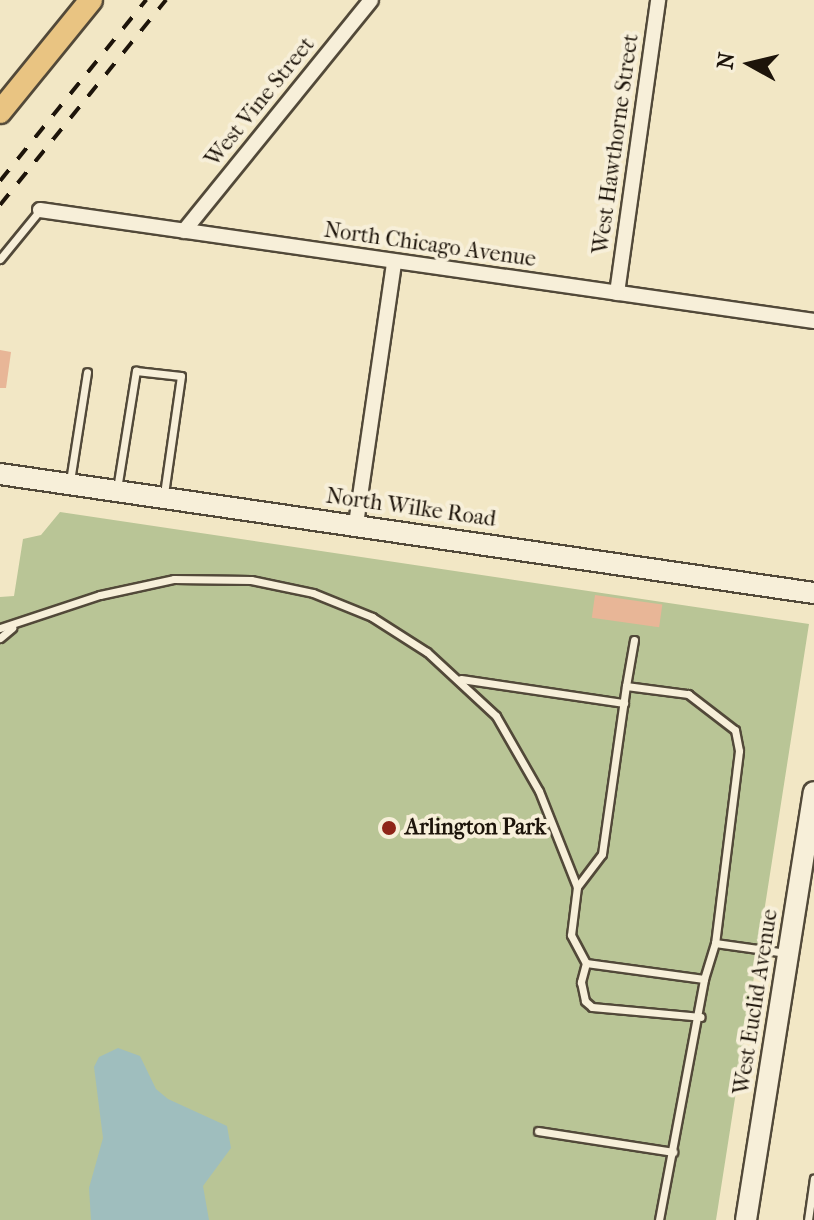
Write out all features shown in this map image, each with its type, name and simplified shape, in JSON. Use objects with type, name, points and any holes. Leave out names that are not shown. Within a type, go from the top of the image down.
[{"type":"main road","points":[[0,112],[88,1]]},
{"type":"main road","name":"North Wilke Road","points":[[0,474],[814,593]]},
{"type":"main road","name":"West Euclid Avenue","points":[[746,1220],[814,792]]},
{"type":"street","name":"West Vine Street","points":[[184,231],[371,0]]},
{"type":"street","name":"West Hawthorne Street","points":[[617,293],[658,0]]},
{"type":"street","name":"North Chicago Avenue","points":[[40,210],[814,321]]},
{"type":"street","points":[[356,524],[394,263]]},
{"type":"lane","points":[[0,259],[40,210]]},
{"type":"lane","points":[[117,490],[136,371],[181,376],[164,497]]},
{"type":"lane","points":[[70,484],[87,372]]},
{"type":"lane","points":[[0,638],[12,628],[100,595],[174,579],[251,580],[313,593],[372,617],[461,679],[496,716],[539,791],[577,887],[571,935],[586,963],[581,982],[585,1001],[592,1007],[701,1017]]},
{"type":"lane","points":[[0,628],[12,628]]},
{"type":"lane","points":[[577,887],[598,865],[602,854],[634,640]]},
{"type":"lane","points":[[461,679],[624,703]]},
{"type":"lane","points":[[626,686],[688,694],[735,730],[739,751],[715,943],[704,979],[701,1017],[659,1220]]},
{"type":"lane","points":[[715,943],[789,953]]},
{"type":"lane","points":[[586,963],[704,979]]},
{"type":"lane","points":[[538,1131],[673,1152]]},
{"type":"lane","points":[[808,1220],[814,1178]]},
{"type":"green space","name":"Arlington Park","points":[[60,512],[809,624],[716,1220],[0,1220],[0,597],[14,596],[23,539],[41,535]]},
{"type":"water","points":[[118,1048],[140,1056],[156,1089],[168,1099],[227,1126],[231,1148],[203,1186],[209,1220],[91,1220],[89,1188],[103,1138],[94,1067],[99,1057]]},
{"type":"building","points":[[0,350],[11,352],[6,388],[0,388]]},
{"type":"building","points":[[595,595],[662,604],[659,627],[592,618]]},
{"type":"railway","points":[[0,181],[146,0]]},
{"type":"railway","points":[[0,205],[166,0]]},
{"type":"place","name":"Arlington Park","points":[[389,828]]}]
